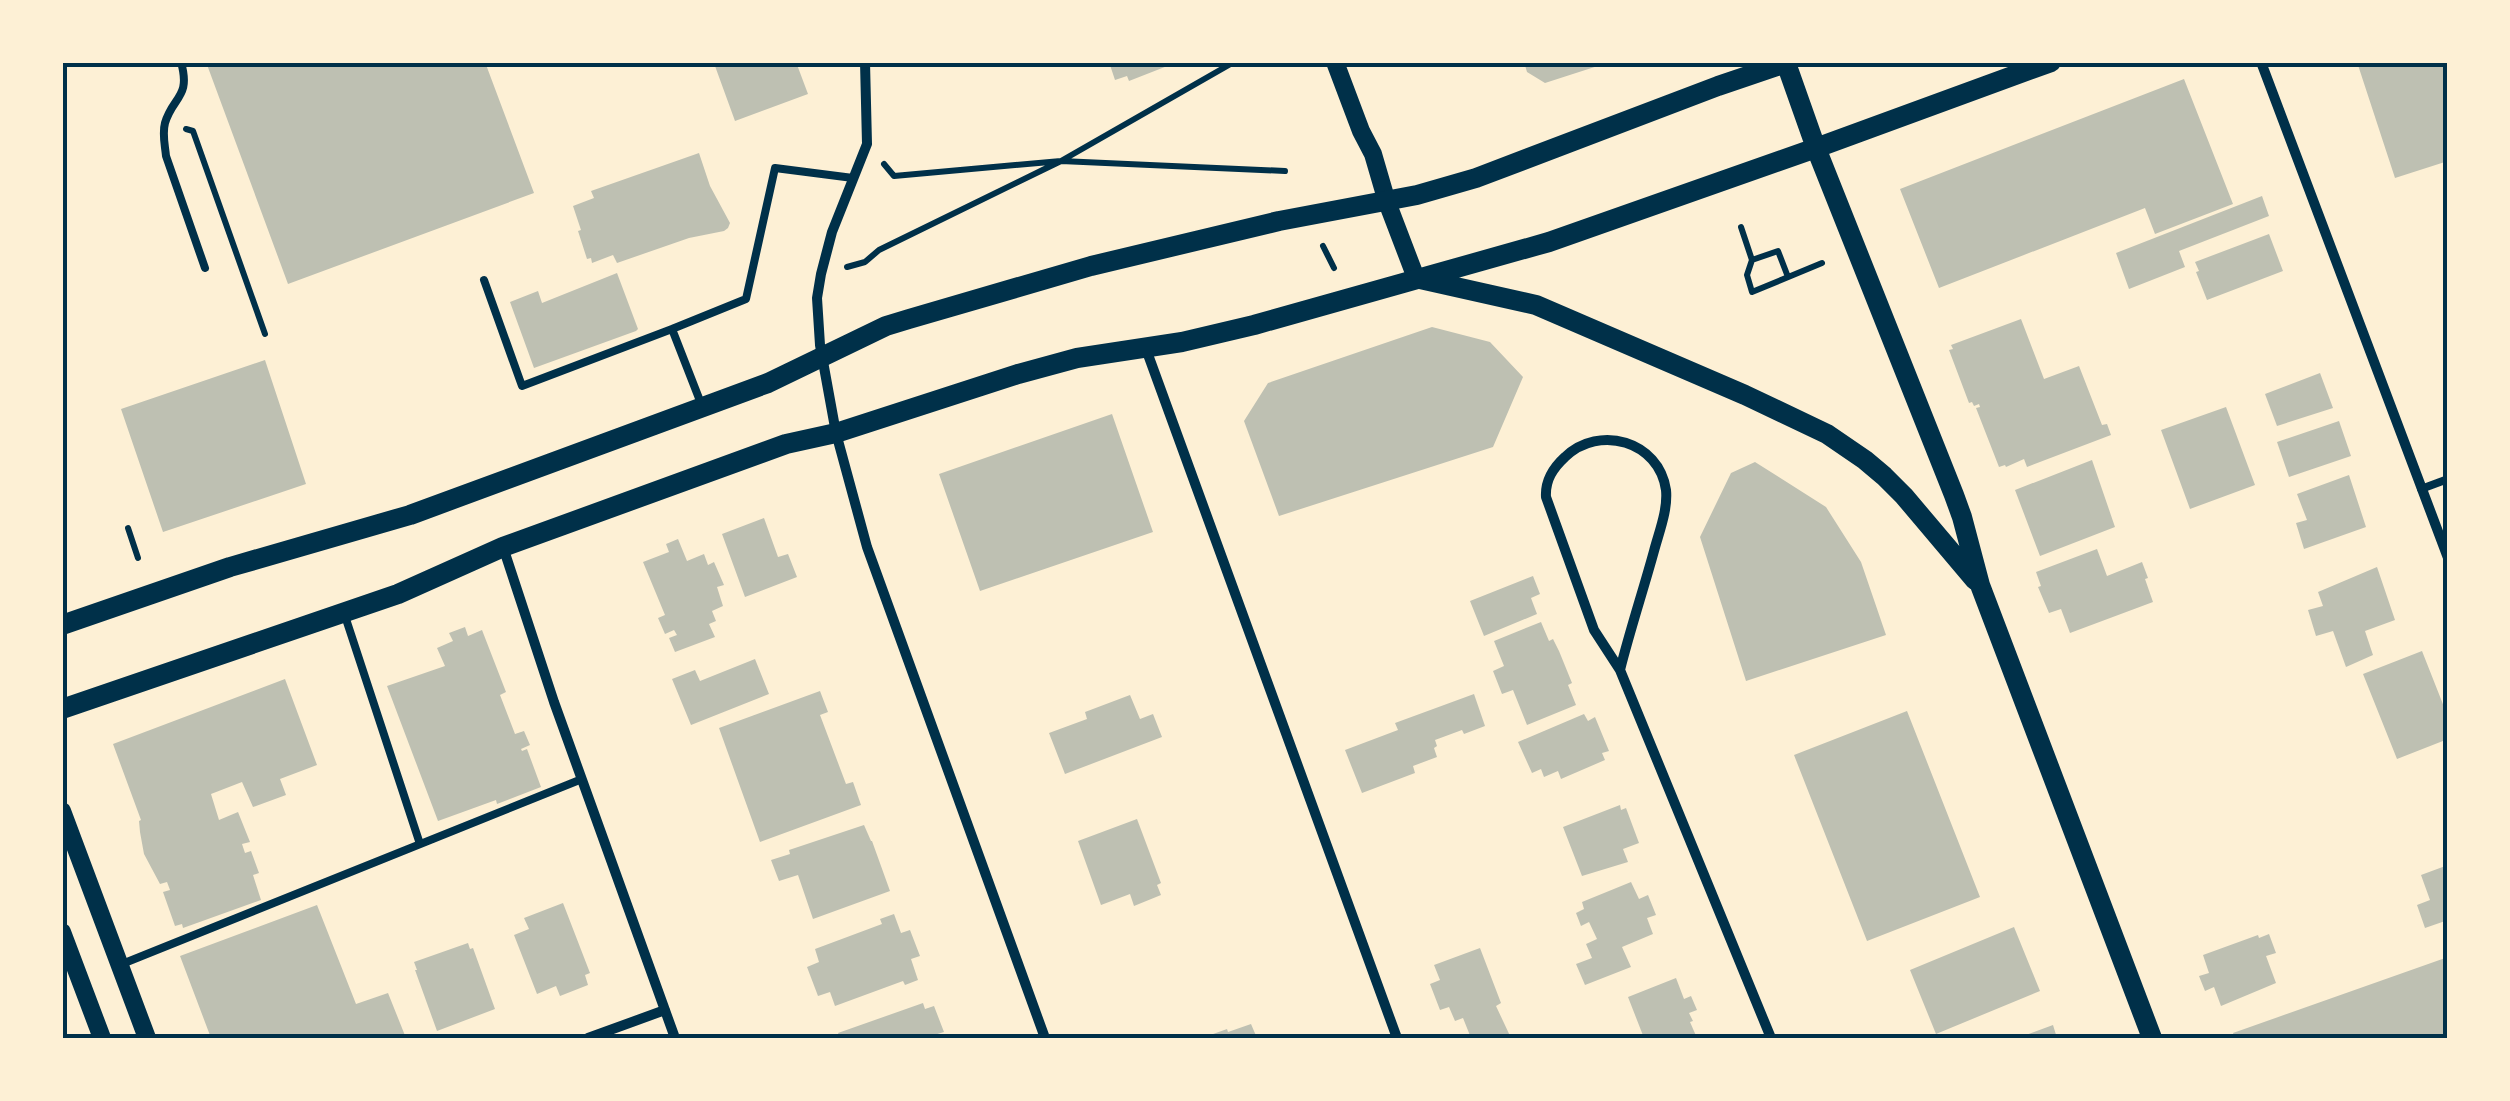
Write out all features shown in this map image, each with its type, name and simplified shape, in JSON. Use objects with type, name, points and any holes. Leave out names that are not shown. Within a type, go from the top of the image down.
[{"type":"main road","points":[[62,709],[398,594],[503,547],[786,444],[836,433],[1077,358],[1254,326],[1549,242],[2050,62]]},
{"type":"main road","points":[[62,625],[230,567],[410,515],[768,384],[886,326],[1091,266],[1279,222],[1387,202],[1476,178],[1786,63],[1958,506],[1980,585],[2152,1038]]},
{"type":"main road","points":[[1416,278],[1536,305],[1817,429],[1884,476],[1980,585]]},
{"type":"street","points":[[865,62],[867,144],[820,274],[817,298],[822,357],[836,433],[867,547],[1044,1038]]},
{"type":"street","points":[[1335,62],[1373,154],[1416,278]]},
{"type":"street","points":[[2261,62],[2448,558]]},
{"type":"street","points":[[1146,348],[1397,1038]]},
{"type":"street","points":[[1620,670],[1663,517],[1666,487],[1646,453],[1621,440],[1594,440],[1557,464],[1546,487],[1546,497],[1594,630],[1620,670],[1771,1038]]},
{"type":"street","points":[[503,547],[675,1038]]},
{"type":"street","points":[[62,811],[148,1038]]},
{"type":"street","points":[[62,932],[69,970],[102,1038]]},
{"type":"street","points":[[588,1038],[664,1010]]},
{"type":"lane","points":[[180,62],[184,86],[166,122],[166,156],[206,268]]},
{"type":"lane","points":[[484,280],[522,386],[746,299],[775,168],[853,178]]},
{"type":"lane","points":[[672,329],[702,407]]},
{"type":"lane","points":[[2421,489],[2448,480]]},
{"type":"lane","points":[[344,613],[420,844]]},
{"type":"lane","points":[[120,964],[582,779]]},
{"type":"path","points":[[865,262],[879,250],[1061,161],[1234,62]]},
{"type":"path","points":[[193,131],[265,334]]},
{"type":"path","points":[[867,144],[894,176],[1061,161],[1284,171]]},
{"type":"path","points":[[1741,227],[1752,260],[1747,275],[1752,292],[1822,263]]},
{"type":"path","points":[[1323,246],[1334,268]]},
{"type":"path","points":[[1752,260],[1778,251],[1788,277]]},
{"type":"path","points":[[128,528],[138,558]]},
{"type":"building","points":[[206,62],[485,62],[534,193],[288,284]]},
{"type":"building","points":[[723,62],[796,62],[808,94],[735,121],[715,66]]},
{"type":"building","points":[[1109,62],[1175,63],[1129,81],[1127,76],[1115,80]]},
{"type":"building","points":[[1524,62],[1607,63],[1545,83],[1527,72]]},
{"type":"building","points":[[2357,62],[2448,62],[2448,161],[2395,178]]},
{"type":"building","points":[[2184,79],[2233,204],[2155,234],[2145,208],[1939,288],[1900,189]]},
{"type":"building","points":[[699,153],[710,186],[730,223],[728,228],[617,263],[613,255],[592,263],[591,258],[587,259],[573,206],[594,198],[591,191]]},
{"type":"building","points":[[2262,196],[2269,216],[2179,251],[2185,267],[2129,289],[2116,253]]},
{"type":"building","points":[[2269,234],[2283,271],[2207,300],[2195,262]]},
{"type":"building","points":[[617,273],[638,329],[534,368],[510,302],[538,291],[542,303]]},
{"type":"building","points":[[2021,319],[2044,379],[2079,366],[2102,425],[2107,424],[2111,435],[2027,467],[2024,459],[1999,467],[1976,408],[1979,404],[1969,403],[1949,350],[1953,349],[1951,345]]},
{"type":"building","points":[[1432,327],[1490,342],[1523,377],[1493,447],[1279,516],[1244,421],[1268,383]]},
{"type":"building","points":[[265,360],[306,484],[163,532],[121,409]]},
{"type":"building","points":[[2320,373],[2333,408],[2277,426],[2265,394]]},
{"type":"building","points":[[2226,407],[2255,485],[2190,509],[2161,430]]},
{"type":"building","points":[[1112,414],[1153,532],[980,591],[939,474]]},
{"type":"building","points":[[2339,421],[2351,456],[2289,477],[2277,442]]},
{"type":"building","points":[[2092,460],[2115,527],[2040,556],[2015,490]]},
{"type":"building","points":[[1755,462],[1826,507],[1861,562],[1886,635],[1746,681],[1700,537],[1731,473]]},
{"type":"building","points":[[2349,475],[2366,527],[2304,549],[2296,523],[2307,520],[2297,494]]},
{"type":"building","points":[[764,518],[778,557],[788,554],[797,577],[745,597],[722,534]]},
{"type":"building","points":[[678,539],[687,561],[704,554],[708,565],[714,562],[724,585],[717,587],[723,606],[712,611],[716,621],[709,624],[715,637],[675,652],[669,638],[677,635],[674,630],[665,634],[658,618],[665,615],[643,562],[669,552],[666,544]]},
{"type":"building","points":[[2097,549],[2107,576],[2142,562],[2153,602],[2070,633],[2061,609],[2049,613],[2036,572]]},
{"type":"building","points":[[2377,567],[2395,620],[2365,631],[2373,655],[2346,667],[2333,631],[2316,636],[2308,610],[2323,606],[2318,592]]},
{"type":"building","points":[[1533,576],[1540,594],[1531,598],[1537,614],[1484,636],[1470,601]]},
{"type":"building","points":[[1541,622],[1549,641],[1553,639],[1559,651],[1576,705],[1527,725],[1513,690],[1502,694],[1493,671],[1504,666],[1494,641]]},
{"type":"building","points":[[465,627],[468,636],[482,630],[506,692],[500,695],[515,734],[524,731],[530,745],[521,749],[527,749],[541,787],[438,821],[387,686],[445,666],[437,648],[453,641],[449,633]]},
{"type":"building","points":[[2422,651],[2448,717],[2448,739],[2397,759],[2363,674]]},
{"type":"building","points":[[755,659],[769,694],[691,725],[672,679],[695,670],[700,681]]},
{"type":"building","points":[[285,679],[317,765],[280,779],[286,795],[253,807],[242,782],[211,794],[219,820],[238,812],[250,842],[242,844],[245,853],[251,851],[259,873],[253,875],[261,900],[183,928],[182,924],[175,926],[163,892],[170,890],[167,882],[160,884],[144,854],[141,820],[113,744]]},
{"type":"building","points":[[820,691],[828,712],[820,715],[846,784],[853,782],[861,805],[760,842],[719,728]]},
{"type":"building","points":[[1474,694],[1485,726],[1435,740],[1437,757],[1413,766],[1415,773],[1362,793],[1345,750],[1398,730],[1395,723]]},
{"type":"building","points":[[1130,695],[1140,719],[1153,714],[1162,737],[1065,774],[1049,733],[1087,719],[1085,712]]},
{"type":"building","points":[[1907,711],[1980,897],[1867,941],[1794,755]]},
{"type":"building","points":[[1584,714],[1588,721],[1595,717],[1609,751],[1602,753],[1605,760],[1561,779],[1558,771],[1544,777],[1541,769],[1532,773],[1518,742]]},
{"type":"building","points":[[1620,805],[1621,810],[1626,808],[1639,843],[1623,849],[1628,862],[1582,876],[1563,827]]},
{"type":"building","points":[[1137,819],[1161,883],[1157,885],[1161,895],[1134,906],[1130,894],[1101,905],[1078,841]]},
{"type":"building","points":[[864,825],[890,891],[813,919],[798,875],[779,881],[771,860],[790,854],[789,850]]},
{"type":"building","points":[[2448,865],[2448,920],[2425,928],[2417,905],[2430,900],[2421,875]]},
{"type":"building","points":[[1631,882],[1639,899],[1648,895],[1656,915],[1647,918],[1653,934],[1622,947],[1631,967],[1585,985],[1576,964],[1592,958],[1586,944],[1597,939],[1589,922],[1581,926],[1576,913],[1584,909],[1582,902]]},
{"type":"building","points":[[563,903],[590,973],[585,975],[588,985],[560,996],[556,986],[537,994],[514,935],[529,929],[524,918]]},
{"type":"building","points":[[317,905],[356,1004],[388,993],[406,1038],[211,1038],[180,956]]},
{"type":"building","points":[[894,914],[901,933],[910,930],[920,956],[911,959],[918,980],[905,985],[903,981],[835,1006],[830,992],[818,996],[807,967],[819,962],[815,949],[882,924],[880,919]]},
{"type":"building","points":[[2014,927],[2040,991],[1936,1034],[1910,970]]},
{"type":"building","points":[[2269,934],[2276,953],[2266,956],[2276,983],[2221,1006],[2214,987],[2205,991],[2199,976],[2209,973],[2203,955]]},
{"type":"building","points":[[468,943],[495,1009],[437,1031],[414,962]]},
{"type":"building","points":[[1480,948],[1501,1003],[1496,1006],[1511,1038],[1471,1038],[1463,1018],[1455,1021],[1449,1007],[1440,1010],[1430,984],[1440,980],[1434,965]]},
{"type":"building","points":[[2448,957],[2448,1038],[2235,1038],[2233,1033]]},
{"type":"building","points":[[1676,978],[1684,999],[1691,996],[1697,1010],[1689,1013],[1697,1038],[1644,1038],[1628,997]]},
{"type":"building","points":[[923,1003],[925,1009],[934,1006],[944,1032],[934,1035],[935,1038],[840,1038],[838,1033]]},
{"type":"building","points":[[1251,1024],[1257,1038],[1202,1038],[1227,1029],[1228,1032]]},
{"type":"building","points":[[2053,1025],[2057,1038],[2018,1038]]}]
